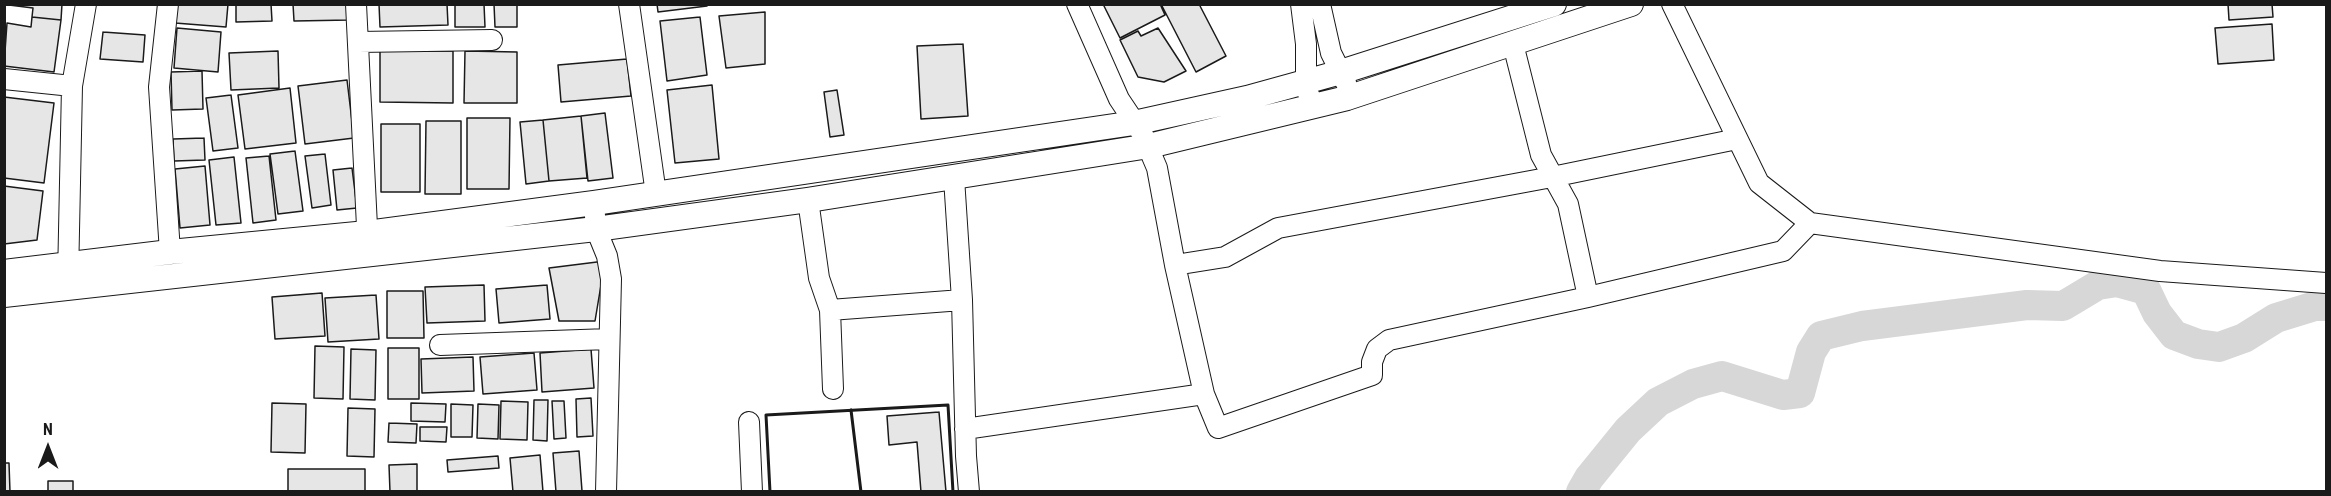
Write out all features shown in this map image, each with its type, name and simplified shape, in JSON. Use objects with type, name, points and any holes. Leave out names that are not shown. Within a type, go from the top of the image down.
[{"type":"main road","points":[[4,295],[368,244],[594,203],[1134,123],[1341,72],[1554,4]]},
{"type":"main road","points":[[4,272],[170,252],[368,244],[596,229],[808,200],[1149,146],[1347,98],[1631,4]]},
{"type":"street","points":[[68,287],[72,86],[86,4]]},
{"type":"street","points":[[168,4],[159,87],[170,252]]},
{"type":"street","points":[[356,4],[368,244]]},
{"type":"street","points":[[629,4],[656,194]]},
{"type":"street","points":[[1077,4],[1119,99],[1149,146],[1157,168],[1175,265],[1204,394],[1218,428],[1372,375],[1372,362],[1377,349],[1389,340],[1588,297],[1783,251],[1810,223]]},
{"type":"street","points":[[1301,4],[1306,44],[1305,82],[1307,95],[1315,107]]},
{"type":"street","points":[[1320,4],[1328,43],[1346,85],[1347,98]]},
{"type":"street","points":[[1672,4],[1759,183],[1810,223],[2160,271],[2326,283]]},
{"type":"street","points":[[358,42],[492,40]]},
{"type":"street","points":[[1513,44],[1541,155],[1568,204],[1588,297]]},
{"type":"street","points":[[4,79],[72,86]]},
{"type":"street","points":[[1175,265],[1225,257],[1278,228],[1552,177],[1737,139]]},
{"type":"street","points":[[954,178],[962,300],[969,492]]},
{"type":"street","points":[[808,200],[819,278],[830,310],[833,389]]},
{"type":"street","points":[[594,203],[596,229],[609,267],[606,492]]},
{"type":"street","points":[[830,310],[962,300]]},
{"type":"street","points":[[440,345],[609,339]]},
{"type":"street","points":[[965,429],[1204,394]]},
{"type":"street","points":[[749,422],[752,492]]},
{"type":"building","points":[[62,4],[61,20],[32,17],[33,8],[9,5]]},
{"type":"building","points":[[177,4],[228,4],[226,27],[175,23]]},
{"type":"building","points":[[236,4],[271,4],[272,21],[236,22]]},
{"type":"building","points":[[293,4],[350,4],[350,20],[294,21]]},
{"type":"building","points":[[379,4],[447,4],[448,25],[380,27]]},
{"type":"building","points":[[455,4],[484,4],[485,27],[455,27]]},
{"type":"building","points":[[494,4],[517,4],[517,27],[495,27]]},
{"type":"building","points":[[657,4],[707,4],[707,6],[658,12]]},
{"type":"building","points":[[1103,4],[1160,4],[1165,15],[1120,38]]},
{"type":"building","points":[[1161,4],[1199,4],[1226,56],[1196,72]]},
{"type":"building","points":[[2228,4],[2272,4],[2273,17],[2229,20]]},
{"type":"building","points":[[765,12],[765,64],[726,68],[719,16]]},
{"type":"building","points":[[32,17],[61,20],[54,72],[4,66],[7,23],[31,27]]},
{"type":"building","points":[[700,17],[707,75],[667,81],[660,21]]},
{"type":"building","points":[[2272,24],[2274,60],[2218,64],[2215,28]]},
{"type":"building","points":[[177,28],[221,32],[218,72],[174,68]]},
{"type":"building","points":[[1158,28],[1186,71],[1164,82],[1138,77],[1120,40],[1138,31],[1141,36]]},
{"type":"building","points":[[103,32],[145,35],[143,62],[100,59]]},
{"type":"building","points":[[963,44],[968,116],[921,119],[917,46]]},
{"type":"building","points":[[278,51],[279,88],[231,90],[229,53]]},
{"type":"building","points":[[380,51],[453,51],[453,103],[380,102]]},
{"type":"building","points":[[465,51],[517,52],[517,103],[464,103]]},
{"type":"building","points":[[627,59],[631,96],[561,102],[558,65]]},
{"type":"building","points":[[202,71],[203,109],[172,110],[171,72]]},
{"type":"building","points":[[347,80],[354,138],[305,144],[298,86]]},
{"type":"building","points":[[712,85],[719,159],[675,163],[667,90]]},
{"type":"building","points":[[290,88],[296,143],[245,149],[238,95]]},
{"type":"building","points":[[837,90],[844,135],[830,137],[824,92]]},
{"type":"building","points":[[231,95],[238,148],[213,151],[206,98]]},
{"type":"building","points":[[4,97],[54,103],[44,183],[4,178]]},
{"type":"building","points":[[605,113],[613,178],[588,181],[581,116]]},
{"type":"building","points":[[581,116],[587,178],[549,181],[543,120]]},
{"type":"building","points":[[467,118],[510,118],[509,189],[467,189]]},
{"type":"building","points":[[543,120],[549,181],[526,184],[520,122]]},
{"type":"building","points":[[426,121],[461,121],[461,194],[425,194]]},
{"type":"building","points":[[381,124],[420,124],[420,192],[381,192]]},
{"type":"building","points":[[204,138],[205,160],[174,161],[173,139]]},
{"type":"building","points":[[295,151],[303,211],[278,214],[270,154]]},
{"type":"building","points":[[325,154],[331,205],[312,208],[305,156]]},
{"type":"building","points":[[269,156],[276,220],[253,223],[246,158]]},
{"type":"building","points":[[234,157],[241,223],[216,225],[209,160]]},
{"type":"building","points":[[205,166],[210,225],[180,228],[175,169]]},
{"type":"building","points":[[352,168],[357,208],[337,210],[333,170]]},
{"type":"building","points":[[4,186],[43,191],[37,240],[4,244]]},
{"type":"building","points":[[605,261],[595,321],[559,321],[549,268]]},
{"type":"building","points":[[484,285],[485,321],[427,323],[425,287]]},
{"type":"building","points":[[547,285],[550,319],[499,323],[496,289]]},
{"type":"building","points":[[387,291],[423,291],[424,338],[387,338]]},
{"type":"building","points":[[322,293],[325,336],[275,339],[272,297]]},
{"type":"building","points":[[376,295],[379,339],[328,342],[325,298]]},
{"type":"building","points":[[315,346],[344,347],[343,399],[314,398]]},
{"type":"building","points":[[388,348],[419,348],[419,399],[388,399]]},
{"type":"building","points":[[351,349],[376,350],[375,400],[350,399]]},
{"type":"building","points":[[591,349],[594,388],[542,392],[540,353]]},
{"type":"building","points":[[534,353],[537,390],[483,394],[480,357]]},
{"type":"building","points":[[473,357],[474,391],[422,393],[421,359]]},
{"type":"building","points":[[591,398],[593,436],[577,437],[576,399]]},
{"type":"building","points":[[534,400],[548,400],[547,441],[533,440]]},
{"type":"building","points":[[501,401],[528,402],[527,440],[500,439]]},
{"type":"building","points":[[552,401],[564,401],[566,438],[554,439]]},
{"type":"building","points":[[272,403],[306,404],[305,453],[271,452]]},
{"type":"building","points":[[411,403],[446,404],[445,422],[411,421]]},
{"type":"building","points":[[451,404],[473,405],[472,437],[451,437]]},
{"type":"building","points":[[478,404],[499,405],[498,439],[477,438]]},
{"type":"building","points":[[348,408],[375,409],[374,457],[347,456]]},
{"type":"building","points":[[939,412],[946,492],[921,492],[917,442],[889,445],[887,416]]},
{"type":"building","points":[[389,423],[417,424],[416,443],[388,442]]},
{"type":"building","points":[[420,427],[447,427],[446,442],[420,441]]},
{"type":"building","points":[[579,451],[582,491],[556,492],[553,453]]},
{"type":"building","points":[[540,455],[543,492],[513,492],[510,458]]},
{"type":"building","points":[[498,456],[499,468],[448,472],[447,460]]},
{"type":"building","points":[[4,463],[9,463],[10,492],[4,492]]},
{"type":"building","points":[[417,464],[417,492],[390,492],[389,465]]},
{"type":"building","points":[[288,469],[365,469],[365,492],[288,492]]},
{"type":"building","points":[[48,481],[73,481],[73,492],[48,492]]},
{"type":"waterway","points":[[1581,492],[1589,478],[1628,430],[1658,402],[1693,384],[1722,376],[1783,395],[1800,393],[1811,352],[1821,336],[1862,326],[2027,305],[2063,306],[2098,285],[2117,282],[2146,290],[2157,313],[2174,335],[2198,344],[2219,347],[2244,338],[2276,318],[2315,306],[2326,306]]},
{"type":"wall","points":[[770,492],[766,415],[948,405],[953,492]]},
{"type":"wall","points":[[851,410],[861,492]]}]
